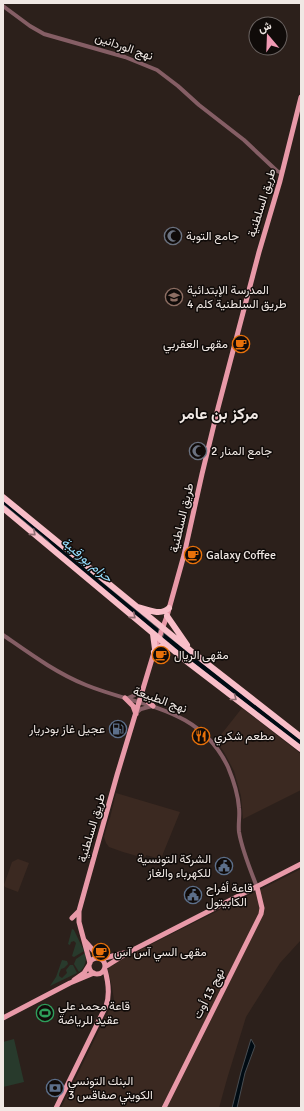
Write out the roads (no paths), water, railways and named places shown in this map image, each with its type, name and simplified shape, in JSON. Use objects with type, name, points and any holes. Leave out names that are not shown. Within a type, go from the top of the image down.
[{"type":"highway","points":[[3,497],[189,650],[301,737]]},
{"type":"highway","points":[[3,508],[159,639],[301,749]]},
{"type":"highway","points":[[136,607],[160,613],[169,608]]},
{"type":"highway","points":[[167,616],[189,650]]},
{"type":"highway","points":[[153,634],[154,651],[167,645]]},
{"type":"main road","name":"طريق السلطنية","points":[[90,964],[79,927],[79,911],[117,775],[154,651],[167,616],[184,555],[204,464],[301,97]]},
{"type":"main road","points":[[142,692],[146,700],[153,706]]},
{"type":"main road","points":[[126,698],[133,706],[136,713]]},
{"type":"main road","points":[[70,983],[102,973],[105,968],[129,952],[301,864]]},
{"type":"main road","name":"نهج 13 أوت","points":[[164,1108],[261,914],[262,908],[257,887]]},
{"type":"main road","points":[[72,918],[79,911]]},
{"type":"main road","name":"طريق السلطنية","points":[[84,940],[100,959]]},
{"type":"main road","points":[[3,1018],[70,983],[84,973],[95,958],[100,959],[129,952]]},
{"type":"main road","points":[[56,1108],[106,1006],[108,998],[107,977],[105,962],[100,959]]},
{"type":"main road","points":[[90,964],[90,970],[105,981],[107,988]]},
{"type":"street","name":"نهج الوردانين","points":[[3,6],[30,26],[44,34],[125,56],[157,70],[244,140],[277,171],[282,173]]},
{"type":"street","name":"نهج الطبيعة","points":[[3,635],[42,661],[84,685],[153,706],[179,716],[198,728],[214,744],[231,774],[238,798],[240,838],[257,887]]},
{"type":"street","points":[[126,698],[142,692]]},
{"type":"street","points":[[136,713],[141,709],[153,706]]},
{"type":"place","name":"جامع التوبة","points":[[173,236]]},
{"type":"place","name":"المدرسة الإبتدائية طريق السلطنية كلم 4","points":[[174,297]]},
{"type":"place","name":"مقهى العقربي","points":[[241,344]]},
{"type":"place","name":"جامع المنار 2","points":[[198,451]]},
{"type":"place","name":"Galaxy Coffee","points":[[193,555]]},
{"type":"place","name":"مقهى الريال","points":[[161,655]]},
{"type":"place","name":"عجيل غاز بودريار","points":[[118,729]]},
{"type":"place","name":"مطعم شكري","points":[[201,736]]},
{"type":"place","name":"الشركة التونسية للكهرباء والغاز","points":[[224,866]]},
{"type":"place","name":"قاعة أفراح الكابيتول","points":[[193,895]]},
{"type":"place","name":"مقهى السي آس آس","points":[[101,952]]},
{"type":"place","name":"قاعة محمد علي عقيد للرياضة","points":[[45,1013]]},
{"type":"place","name":"البنك التونسي الكويتي صفاقس 3","points":[[55,1088]]},
{"type":"district","name":"مركز بن عامر","points":[[219,414]]},
{"type":"water label","name":"حزام بورقيبة","points":[[87,560]]}]
